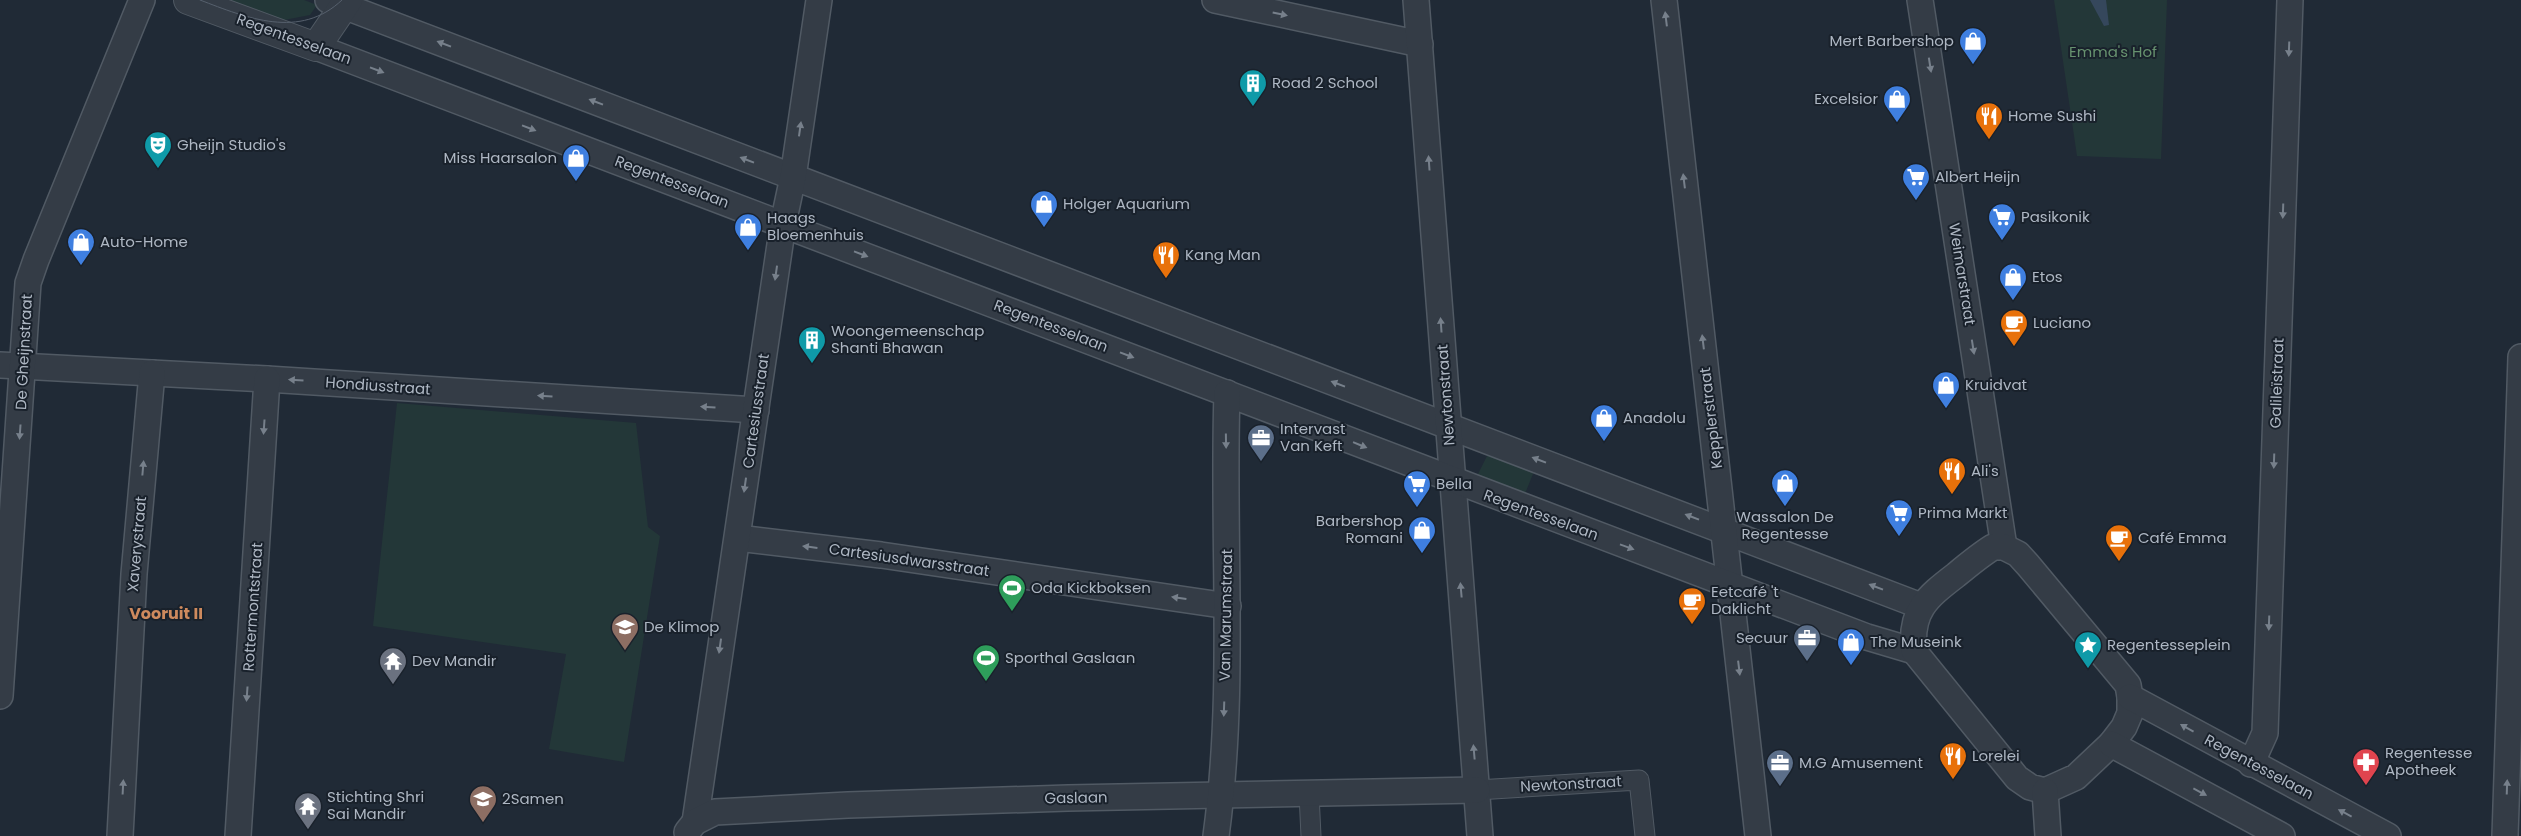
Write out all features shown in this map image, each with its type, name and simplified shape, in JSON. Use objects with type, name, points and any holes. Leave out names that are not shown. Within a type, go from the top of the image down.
[{"type":"street","name":"De Gheijnstraat","points":[[0,696],[11,366],[36,260],[142,0]]},
{"type":"street","name":"Regentesselaan","points":[[188,0],[783,224],[1452,481],[1866,636],[1914,651]]},
{"type":"street","name":"Cartesiusstraat","points":[[689,829],[738,538],[783,224],[793,177],[818,0]]},
{"type":"street","points":[[1215,0],[1420,44]]},
{"type":"street","name":"Newtonstraat","points":[[1416,0],[1480,836]]},
{"type":"street","name":"Kepplerstraat","points":[[1664,0],[1758,836]]},
{"type":"street","name":"Weimarstraat","points":[[1920,0],[2004,547]]},
{"type":"street","name":"Galileïstraat","points":[[2251,764],[2265,733],[2290,0]]},
{"type":"street","points":[[316,47],[340,2],[793,177],[1921,606]]},
{"type":"street","points":[[2505,836],[2521,357]]},
{"type":"street","name":"Hondiusstraat","points":[[11,366],[268,379],[756,410]]},
{"type":"street","name":"Xaverystraat","points":[[120,836],[134,574],[152,373]]},
{"type":"street","name":"Rottermontstraat","points":[[238,836],[268,379]]},
{"type":"street","name":"Van Marumstraat","points":[[1216,836],[1222,796],[1228,606],[1227,393]]},
{"type":"street","name":"Cartesiusdwarsstraat","points":[[738,538],[881,555],[1228,606]]},
{"type":"street","points":[[1993,547],[2004,547],[2018,554],[2077,621],[2128,685],[2130,713],[2124,727],[2111,744],[2076,777],[2045,791],[2030,787],[2017,778],[1914,651],[1914,627],[1921,606],[1931,594],[1993,547]]},
{"type":"street","name":"Regentesselaan","points":[[2130,697],[2251,764],[2388,836]]},
{"type":"street","points":[[2111,744],[2282,836]]},
{"type":"street","name":"Newtonstraat","points":[[1477,790],[1639,780],[1645,836]]},
{"type":"street","name":"Gaslaan","points":[[689,829],[715,812],[848,805],[1477,790]]},
{"type":"street","points":[[2045,791],[2048,836]]},
{"type":"street","points":[[1309,794],[1311,836]]},
{"type":"green space","points":[[210,0],[304,0],[317,5],[310,15],[279,21]]},
{"type":"green space","name":"Emma's Hof","points":[[2054,0],[2167,0],[2161,159],[2077,156]]},
{"type":"green space","points":[[397,403],[636,423],[648,527],[660,536],[624,762],[549,749],[566,654],[373,626]]},
{"type":"green space","points":[[1493,453],[1535,469],[1524,496],[1481,480],[1478,474],[1487,456]]},
{"type":"water","points":[[2090,0],[2106,0],[2109,25],[2104,26]]},
{"type":"tram line","points":[[200,0],[236,13],[273,22],[309,19],[326,12],[342,0]]},
{"type":"place","name":"Mert Barbershop","points":[[1973,65]]},
{"type":"place","name":"Road 2 School","points":[[1253,107]]},
{"type":"place","name":"Excelsior","points":[[1897,123]]},
{"type":"place","name":"Home Sushi","points":[[1989,140]]},
{"type":"place","name":"Gheijn Studio's","points":[[158,169]]},
{"type":"place","name":"Miss Haarsalon","points":[[576,182]]},
{"type":"place","name":"Albert Heijn","points":[[1916,201]]},
{"type":"place","name":"Holger Aquarium","points":[[1044,228]]},
{"type":"place","name":"Pasikonik","points":[[2002,241]]},
{"type":"place","name":"Haags Bloemenhuis","points":[[748,251]]},
{"type":"place","name":"Auto-Home","points":[[81,266]]},
{"type":"place","name":"Kang Man","points":[[1166,279]]},
{"type":"place","name":"Etos","points":[[2013,301]]},
{"type":"place","name":"Luciano","points":[[2014,347]]},
{"type":"place","name":"Woongemeenschap Shanti Bhawan","points":[[812,364]]},
{"type":"place","name":"Kruidvat","points":[[1946,409]]},
{"type":"place","name":"Anadolu","points":[[1604,442]]},
{"type":"place","name":"Intervast Van Keft","points":[[1261,462]]},
{"type":"place","name":"Ali's","points":[[1952,495]]},
{"type":"place","name":"Wassalon De Regentesse","points":[[1785,507]]},
{"type":"place","name":"Bella","points":[[1417,508]]},
{"type":"place","name":"Prima Markt","points":[[1899,537]]},
{"type":"place","name":"Barbershop Romani","points":[[1422,554]]},
{"type":"place","name":"Café Emma","points":[[2119,562]]},
{"type":"place","name":"Oda Kickboksen","points":[[1012,612]]},
{"type":"place","name":"Eetcafé 't Daklicht","points":[[1692,625]]},
{"type":"place","name":"De Klimop","points":[[625,651]]},
{"type":"place","name":"Secuur","points":[[1807,662]]},
{"type":"place","name":"The Museink","points":[[1851,666]]},
{"type":"place","name":"Regentesseplein","points":[[2088,669]]},
{"type":"place","name":"Sporthal Gaslaan","points":[[986,682]]},
{"type":"place","name":"Dev Mandir","points":[[393,685]]},
{"type":"place","name":"Lorelei","points":[[1953,780]]},
{"type":"place","name":"Regentesse Apotheek","points":[[2366,786]]},
{"type":"place","name":"M.G Amusement","points":[[1780,787]]},
{"type":"place","name":"2Samen","points":[[483,823]]},
{"type":"place","name":"Stichting Shri Sai Mandir","points":[[308,830]]},
{"type":"district","name":"Vooruit II","points":[[166,613]]}]
